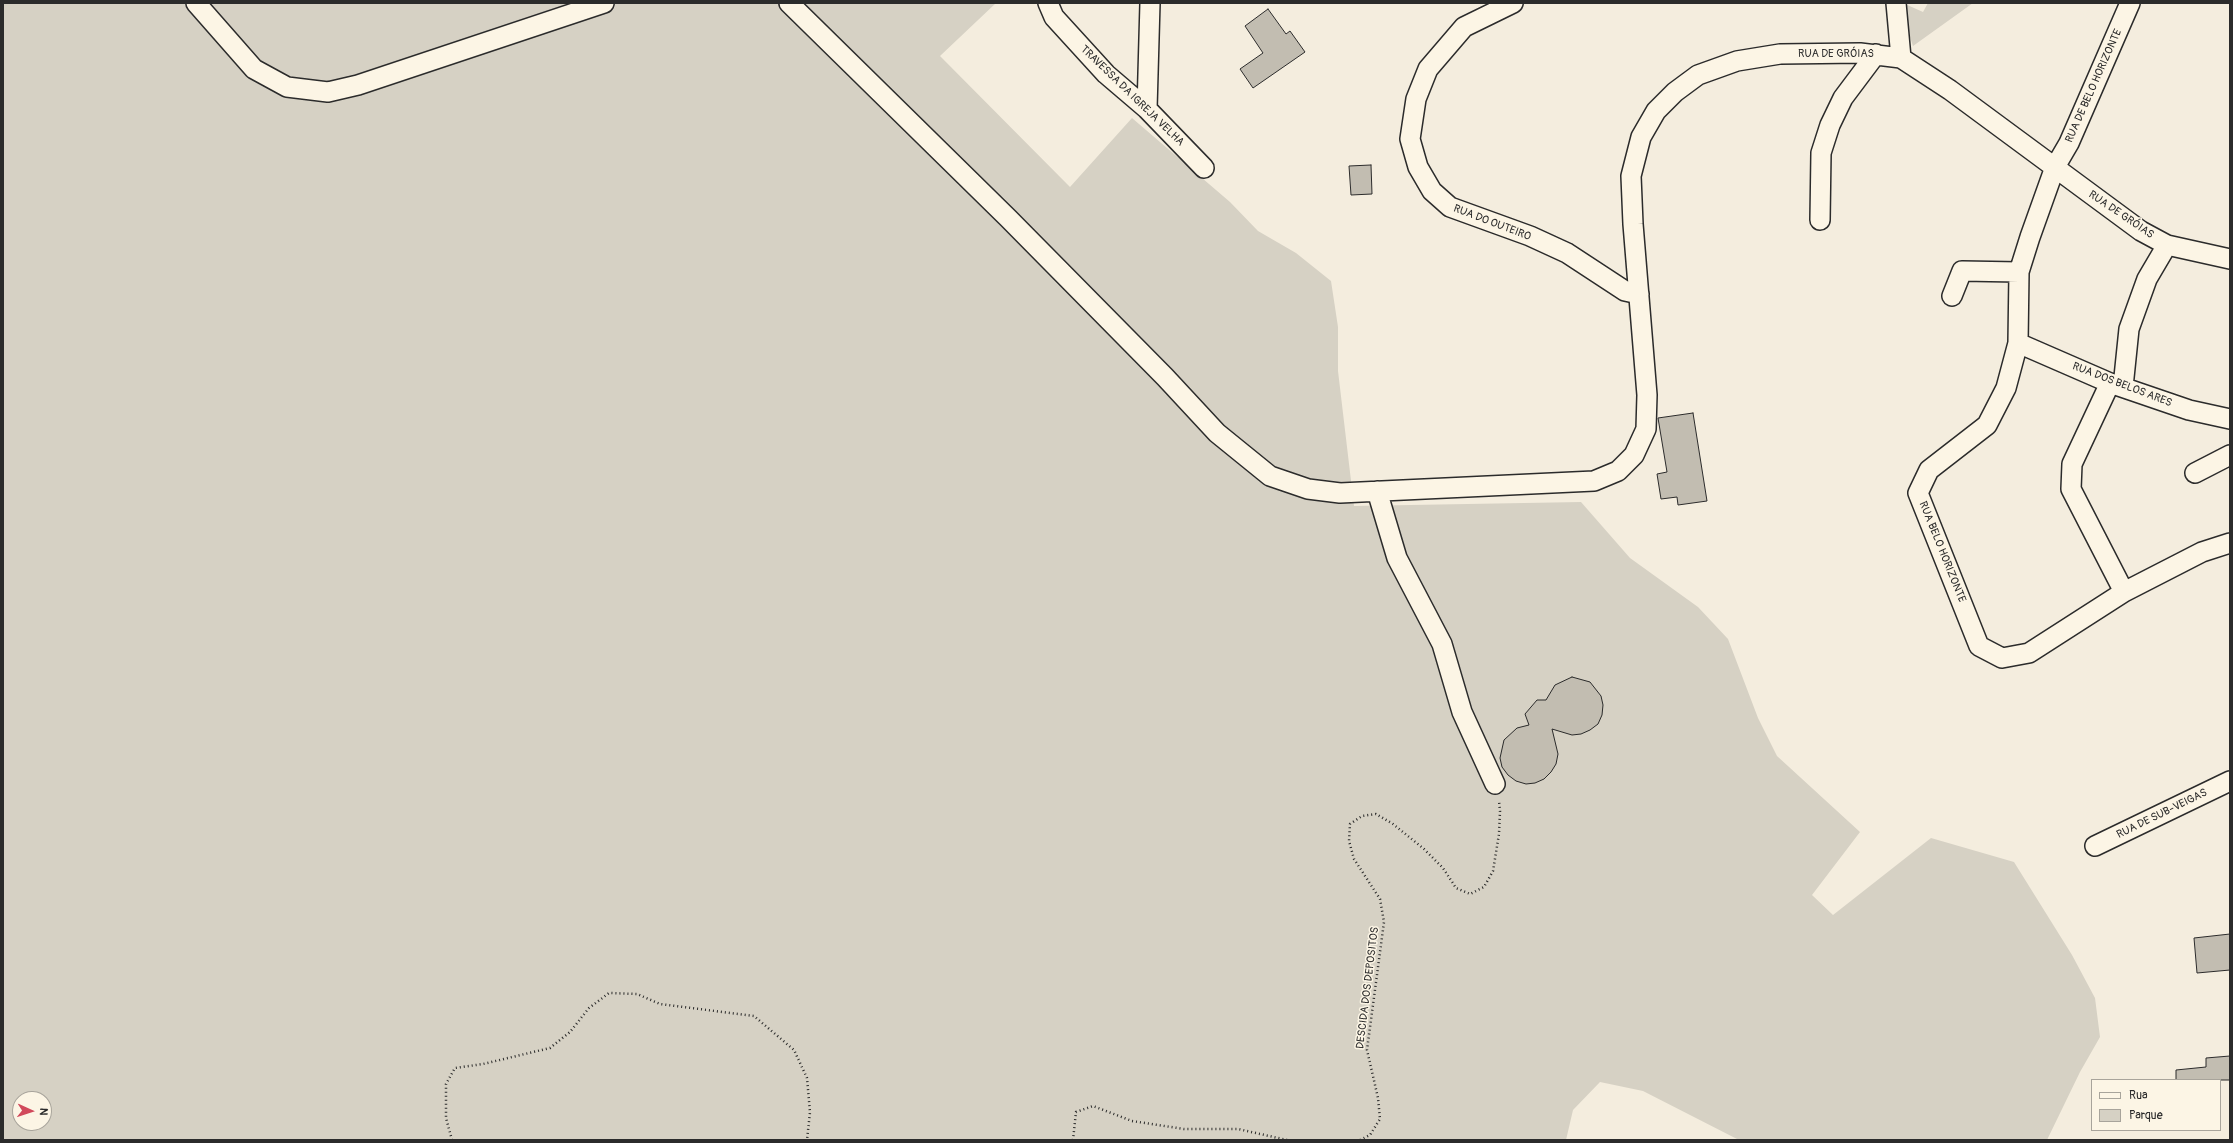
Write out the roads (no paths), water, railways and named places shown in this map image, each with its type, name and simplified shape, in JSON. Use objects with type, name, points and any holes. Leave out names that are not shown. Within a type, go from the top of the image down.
[{"type":"street","points":[[196,3],[254,70],[288,87],[328,92],[358,84],[604,3]]},
{"type":"street","name":"RUA DE GRÓIAS","points":[[789,3],[1014,224],[1223,438],[1270,476],[1308,489],[1340,493],[1377,492],[1594,481],[1618,471],[1634,455],[1646,429],[1647,395],[1633,224],[1631,176],[1641,138],[1656,111],[1675,92],[1698,75],[1737,61],[1780,54],[1876,54],[1901,58],[1950,90],[2141,231],[2167,245],[2230,259]]},
{"type":"street","name":"TRAVESSA DA IGREJA VELHA","points":[[1048,3],[1054,17],[1106,74],[1147,109],[1204,168]]},
{"type":"street","points":[[1147,109],[1150,3]]},
{"type":"street","name":"RUA DO OUTEIRO","points":[[1513,3],[1464,27],[1428,69],[1416,99],[1410,139],[1418,167],[1432,191],[1450,207],[1530,236],[1567,253],[1625,291],[1639,294]]},
{"type":"street","points":[[1896,3],[1901,58]]},
{"type":"street","name":"RUA DE BELO HORIZONTE","points":[[2055,168],[2069,143],[2130,3]]},
{"type":"street","points":[[1820,220],[1821,153],[1830,125],[1843,98],[1876,54]]},
{"type":"street","name":"RUA BELO HORIZONTE","points":[[2055,168],[2020,272],[2018,343],[2006,388],[1987,425],[1928,470],[1918,493],[1979,646],[2002,658],[2029,653],[2124,592],[2202,552],[2230,543]]},
{"type":"street","points":[[2124,592],[2071,488],[2072,464],[2116,385],[2129,329],[2147,279],[2167,245]]},
{"type":"street","points":[[1952,296],[1962,271],[2020,272]]},
{"type":"street","name":"RUA DOS BELOS ARES","points":[[2018,343],[2116,385],[2229,424]]},
{"type":"street","points":[[2195,473],[2230,455]]},
{"type":"street","points":[[1377,492],[1397,558],[1442,644],[1462,712],[1495,784]]},
{"type":"street","name":"RUA DE SUB-VEIGAS","points":[[2095,846],[2230,781]]}]
